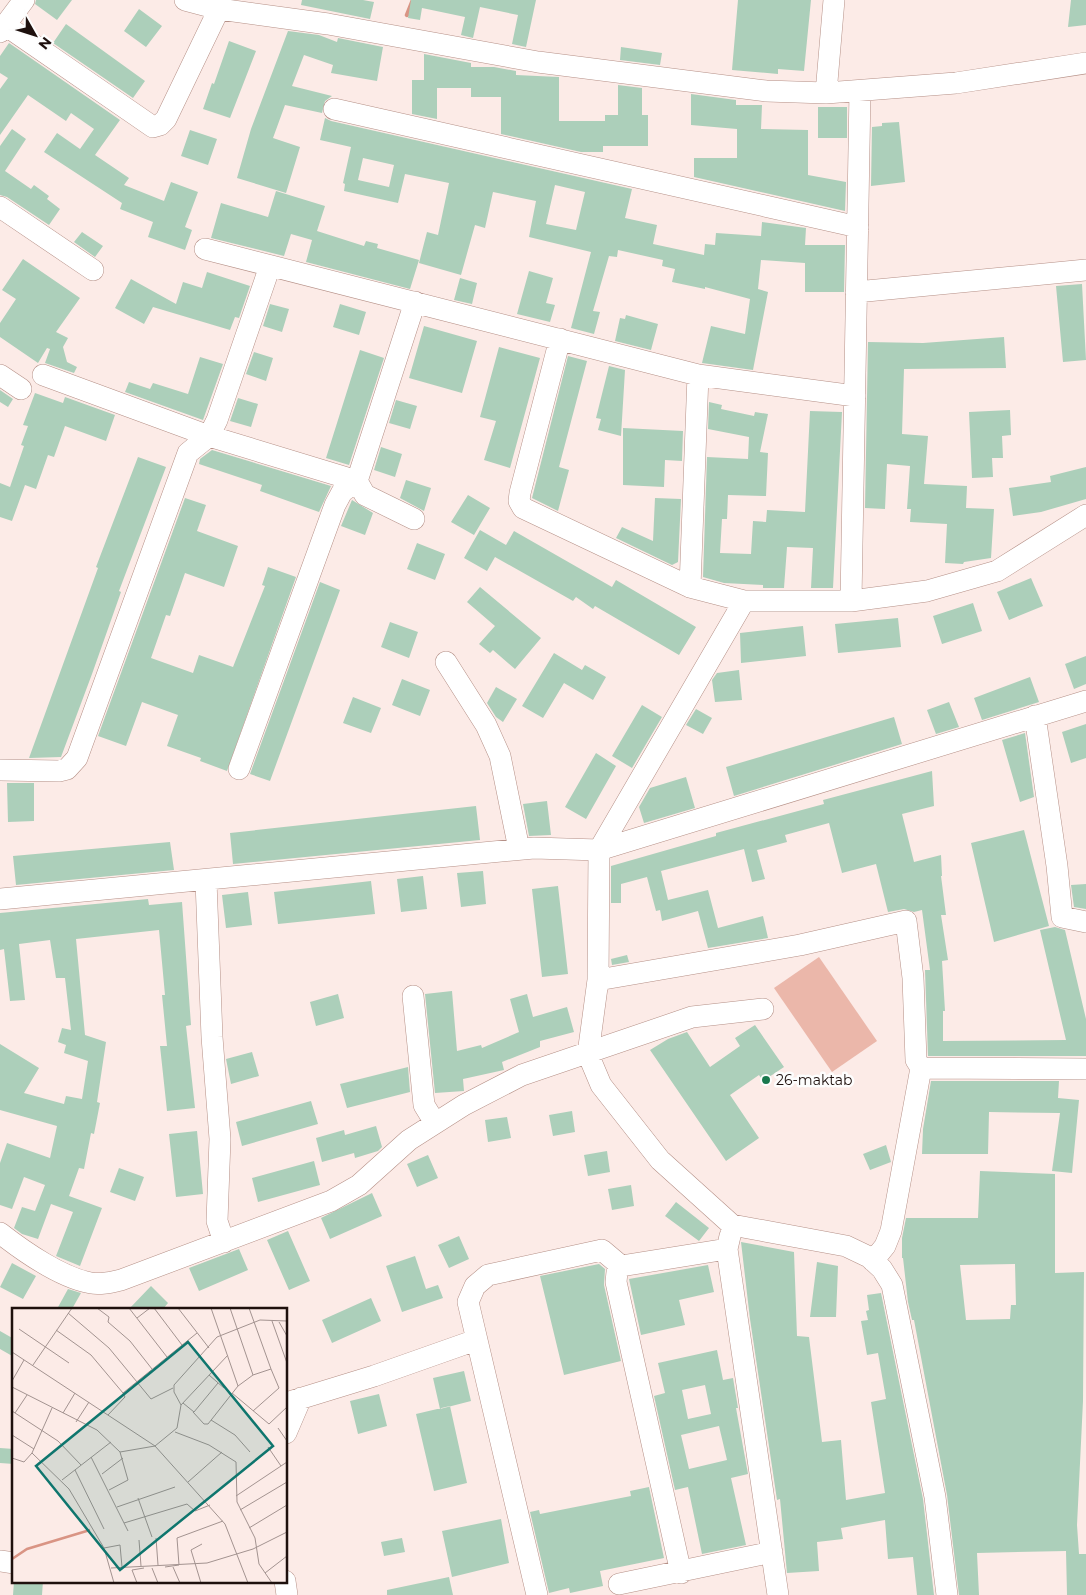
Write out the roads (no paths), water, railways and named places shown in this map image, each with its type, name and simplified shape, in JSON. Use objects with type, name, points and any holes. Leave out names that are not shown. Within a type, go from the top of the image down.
[{"type":"street","points":[[24,0],[2,29],[153,127],[160,125],[166,119],[219,9]]},
{"type":"street","points":[[185,0],[219,9],[328,24],[538,62],[766,91],[826,93],[956,83],[1086,63]]},
{"type":"street","points":[[826,93],[834,0]]},
{"type":"street","points":[[851,601],[860,91]]},
{"type":"street","points":[[334,109],[858,227]]},
{"type":"street","points":[[0,206],[93,270]]},
{"type":"street","points":[[205,249],[698,374],[855,396]]},
{"type":"street","points":[[0,770],[59,771],[73,764],[188,453],[209,436],[217,420],[270,266]]},
{"type":"street","points":[[856,292],[1086,270]]},
{"type":"street","points":[[239,769],[334,505],[342,492],[356,482],[415,302]]},
{"type":"street","points":[[560,339],[519,501],[523,508],[690,586],[744,601],[851,601],[927,591],[996,571],[1086,514]]},
{"type":"street","points":[[43,374],[209,436],[356,482],[365,495],[414,519]]},
{"type":"street","points":[[690,586],[698,374]]},
{"type":"street","points":[[0,375],[21,389]]},
{"type":"street","points":[[744,601],[599,850],[598,980],[588,1054],[593,1070],[606,1092],[660,1160],[686,1186],[732,1226],[846,1246],[873,1261],[882,1269],[892,1284],[935,1497],[947,1595]]},
{"type":"street","points":[[446,662],[486,725],[500,756],[519,849]]},
{"type":"street","points":[[0,899],[206,881],[519,849],[599,850],[675,829],[1086,701]]},
{"type":"street","points":[[1035,716],[1057,866],[1062,917],[1086,922]]},
{"type":"street","points":[[206,881],[212,1037],[220,1138],[217,1221],[224,1242]]},
{"type":"street","points":[[598,980],[800,945],[906,921],[913,978],[916,1060],[921,1068],[891,1231],[885,1246],[873,1261]]},
{"type":"street","points":[[412,996],[424,1104],[435,1123]]},
{"type":"street","points":[[0,1233],[14,1244],[63,1273],[83,1281],[98,1284],[121,1280],[331,1201],[359,1185],[409,1140],[492,1089],[522,1075],[692,1017],[763,1009]]},
{"type":"street","points":[[921,1068],[1086,1069]]},
{"type":"street","points":[[732,1226],[727,1249],[778,1595]]},
{"type":"street","points":[[681,1573],[616,1282],[617,1272],[621,1266],[727,1249]]},
{"type":"street","points":[[537,1595],[468,1302],[475,1286],[488,1275],[602,1250],[621,1266]]},
{"type":"street","points":[[288,1425],[294,1400],[374,1376],[476,1340]]},
{"type":"street","points":[[619,1584],[681,1573],[772,1552]]},
{"type":"street","points":[[285,1582],[287,1595]]},
{"type":"waterway","points":[[407,15],[413,0]]},
{"type":"place","name":"26-maktab","points":[[766,1080]]}]
